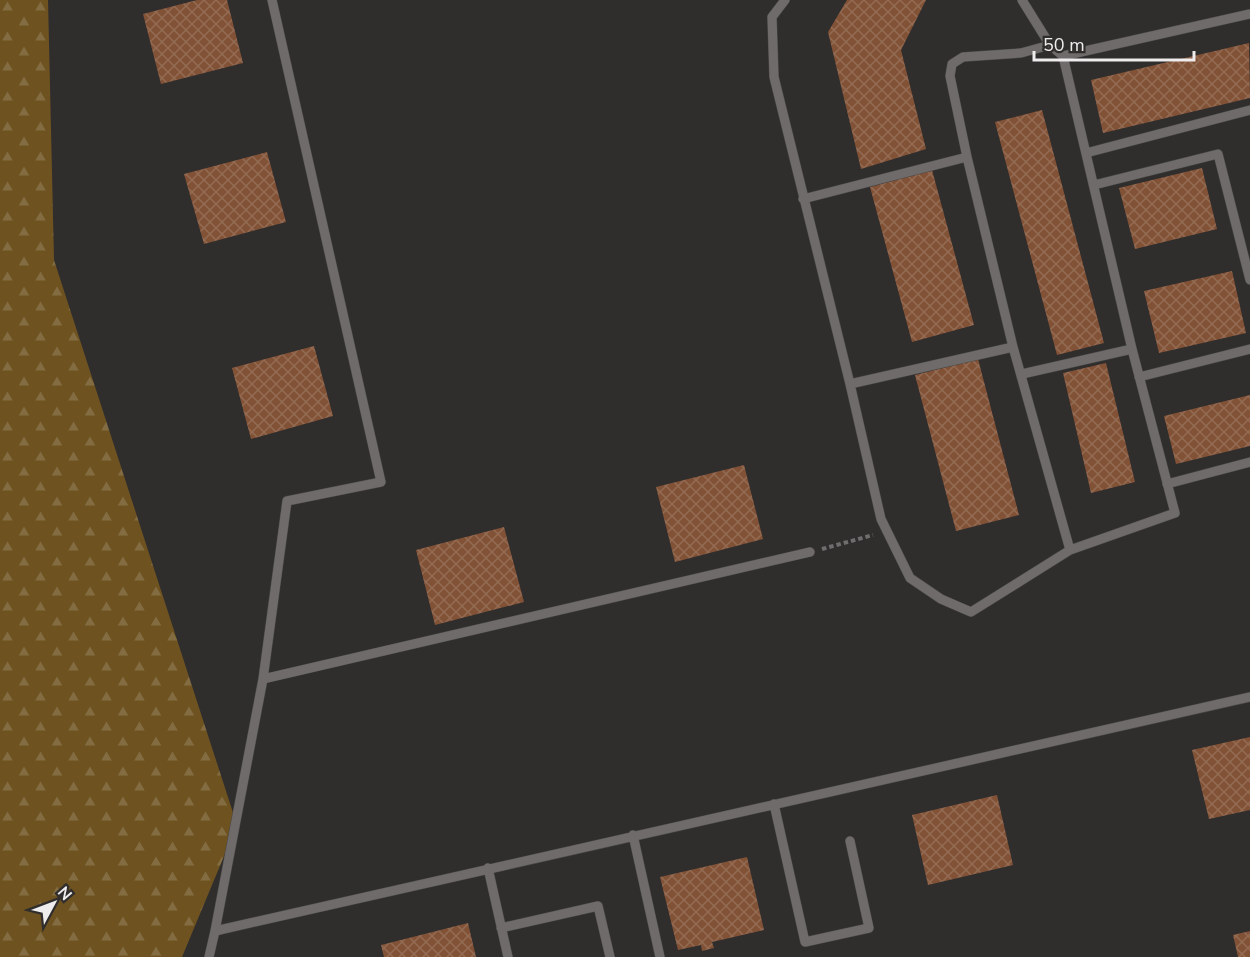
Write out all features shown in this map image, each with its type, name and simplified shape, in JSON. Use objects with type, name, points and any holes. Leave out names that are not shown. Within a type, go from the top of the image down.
[{"type":"lane","points":[[209,957],[263,679],[287,501],[381,482],[272,0]]},
{"type":"lane","points":[[785,0],[772,17],[774,77],[881,519],[910,578],[941,599],[971,612],[1070,550],[1174,513],[1132,349],[1063,56],[1050,45],[1022,0]]},
{"type":"lane","points":[[1063,56],[1250,14]]},
{"type":"lane","points":[[1050,45],[1021,53],[963,57],[952,64],[950,76],[1013,347],[1070,550]]},
{"type":"lane","points":[[1086,153],[1250,110]]},
{"type":"lane","points":[[1094,185],[1218,154],[1246,245],[1250,280]]},
{"type":"lane","points":[[803,199],[967,157]]},
{"type":"lane","points":[[850,384],[1013,347]]},
{"type":"lane","points":[[1022,375],[1132,349]]},
{"type":"lane","points":[[1139,377],[1250,349]]},
{"type":"lane","points":[[1167,484],[1250,462]]},
{"type":"lane","points":[[263,679],[810,552]]},
{"type":"lane","points":[[215,931],[1250,697]]},
{"type":"lane","points":[[774,804],[805,942],[869,928],[850,841]]},
{"type":"lane","points":[[633,835],[660,957]]},
{"type":"lane","points":[[488,868],[508,957]]},
{"type":"lane","points":[[501,928],[598,906],[610,957]]},
{"type":"path","points":[[810,552],[887,531]]},
{"type":"green space","points":[[0,0],[48,0],[54,260],[237,825],[182,957],[0,957]]},
{"type":"building","points":[[197,0],[227,0],[243,63],[161,84],[143,14]]},
{"type":"building","points":[[847,0],[926,0],[901,50],[926,149],[861,169],[828,32]]},
{"type":"building","points":[[1249,43],[1250,98],[1103,133],[1091,80]]},
{"type":"building","points":[[1042,110],[1104,343],[1057,355],[995,122]]},
{"type":"building","points":[[267,152],[286,222],[204,244],[184,174]]},
{"type":"building","points":[[1202,168],[1217,229],[1135,249],[1119,188]]},
{"type":"building","points":[[932,170],[974,325],[912,342],[870,187]]},
{"type":"building","points":[[1232,271],[1246,333],[1159,353],[1144,291]]},
{"type":"building","points":[[314,346],[333,416],[251,439],[232,368]]},
{"type":"building","points":[[978,359],[1019,515],[956,531],[915,375]]},
{"type":"building","points":[[1106,363],[1135,482],[1091,493],[1063,373]]},
{"type":"building","points":[[1250,395],[1250,446],[1176,464],[1164,416]]},
{"type":"building","points":[[744,465],[763,539],[675,562],[656,487]]},
{"type":"building","points":[[504,527],[524,602],[435,625],[416,550]]},
{"type":"building","points":[[1250,737],[1250,810],[1209,819],[1192,750]]},
{"type":"building","points":[[997,795],[1013,865],[928,885],[912,815]]},
{"type":"building","points":[[747,857],[764,930],[712,942],[714,948],[702,951],[701,945],[678,950],[660,877]]},
{"type":"building","points":[[468,923],[476,957],[384,957],[381,945]]},
{"type":"building","points":[[1250,931],[1250,957],[1238,957],[1233,935]]}]
